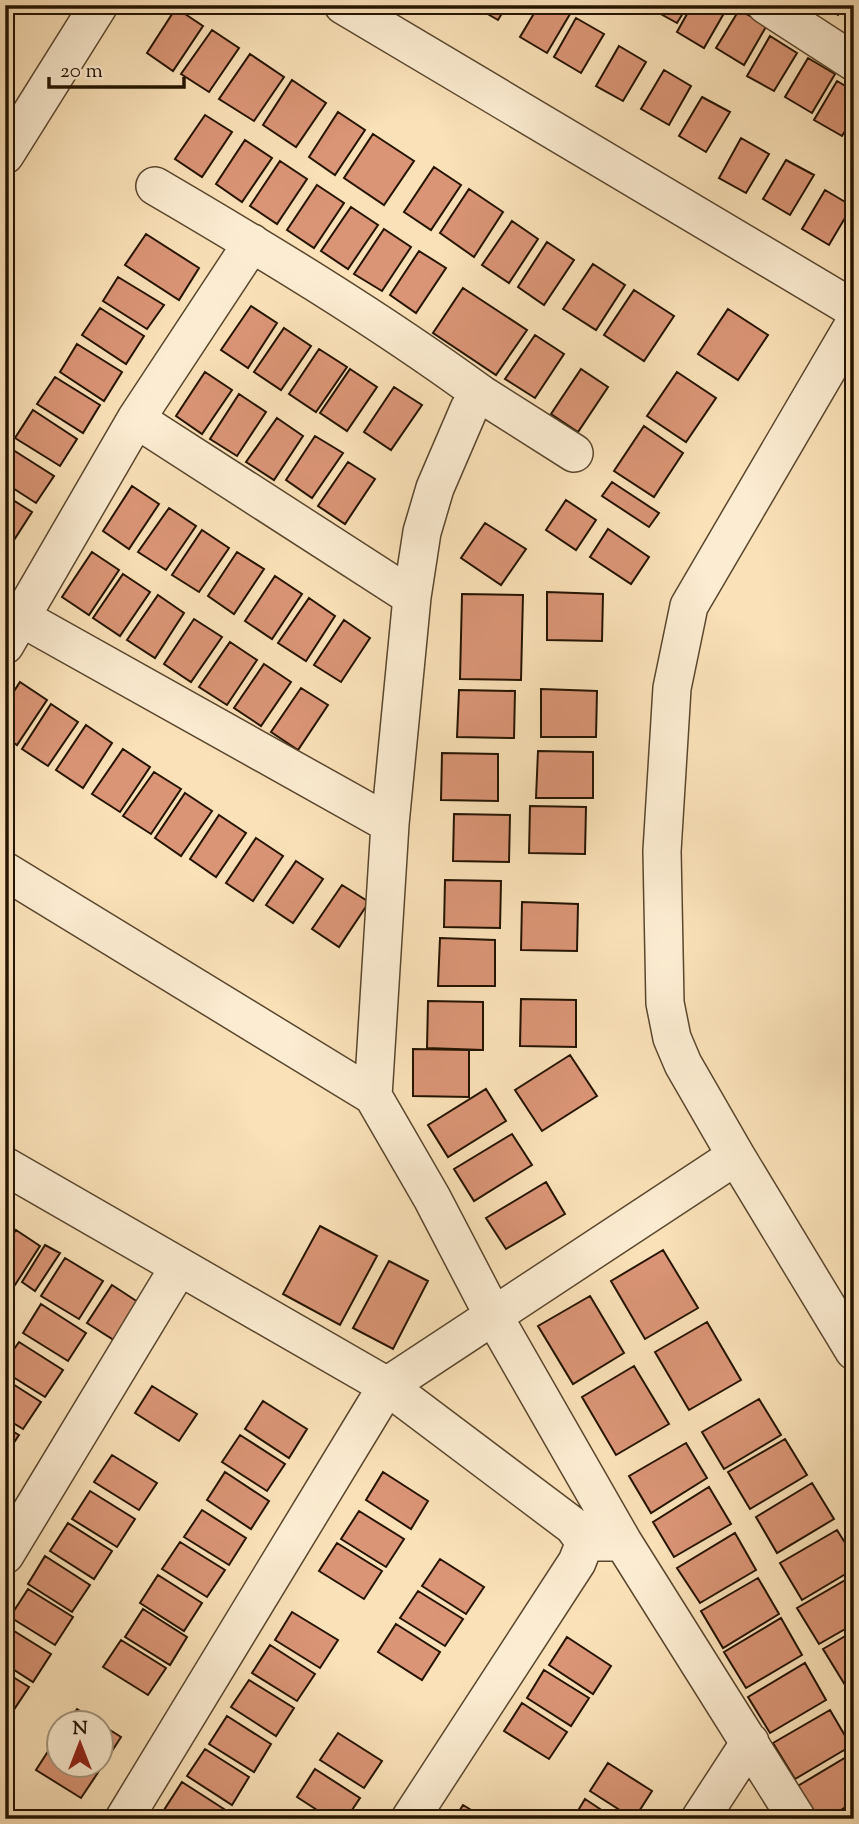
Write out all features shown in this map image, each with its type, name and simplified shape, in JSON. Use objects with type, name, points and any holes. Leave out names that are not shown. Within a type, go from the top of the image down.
[{"type":"street","points":[[5,155],[99,5]]},
{"type":"street","points":[[343,5],[854,309]]},
{"type":"street","points":[[766,5],[854,62]]},
{"type":"street","points":[[155,186],[252,243],[574,453]]},
{"type":"street","points":[[252,243],[136,419],[13,632],[390,824]]},
{"type":"street","points":[[854,324],[689,606],[671,688],[662,851],[665,1003],[671,1038],[736,1156],[854,1351]]},
{"type":"street","points":[[373,1096],[390,824],[412,597],[422,532],[435,488],[469,409],[481,394]]},
{"type":"street","points":[[136,419],[412,597]]},
{"type":"street","points":[[5,871],[373,1096],[432,1198],[493,1315],[623,1542],[797,1819]]},
{"type":"street","points":[[124,1819],[387,1386],[736,1156]]},
{"type":"street","points":[[5,1166],[387,1386],[573,1526],[585,1542]]},
{"type":"street","points":[[5,1555],[179,1267]]},
{"type":"street","points":[[585,1542],[623,1542]]},
{"type":"street","points":[[410,1819],[577,1562],[585,1542]]},
{"type":"street","points":[[700,1819],[750,1742]]},
{"type":"building","points":[[472,5],[507,5],[498,20]]},
{"type":"building","points":[[539,5],[555,5],[570,14],[547,53],[520,37]]},
{"type":"building","points":[[651,5],[688,5],[677,23],[650,8]]},
{"type":"building","points":[[692,5],[722,5],[727,8],[704,48],[677,32]]},
{"type":"building","points":[[821,5],[844,5],[838,15]]},
{"type":"building","points":[[176,8],[203,26],[173,71],[147,53]]},
{"type":"building","points":[[739,10],[767,25],[744,65],[716,48]]},
{"type":"building","points":[[576,18],[604,34],[581,73],[554,57]]},
{"type":"building","points":[[212,30],[239,48],[209,92],[181,74]]},
{"type":"building","points":[[770,36],[797,53],[774,91],[747,76]]},
{"type":"building","points":[[619,46],[646,62],[623,101],[596,86]]},
{"type":"building","points":[[250,54],[284,77],[254,121],[219,99]]},
{"type":"building","points":[[808,58],[835,74],[812,113],[785,97]]},
{"type":"building","points":[[664,70],[691,86],[669,125],[641,109]]},
{"type":"building","points":[[292,80],[326,103],[296,147],[263,125]]},
{"type":"building","points":[[837,81],[854,91],[854,116],[842,136],[814,120]]},
{"type":"building","points":[[702,97],[730,112],[706,152],[679,136]]},
{"type":"building","points":[[338,112],[365,130],[335,175],[309,157]]},
{"type":"building","points":[[205,115],[232,132],[202,177],[175,159]]},
{"type":"building","points":[[373,134],[414,161],[384,205],[344,178]]},
{"type":"building","points":[[741,138],[769,154],[746,193],[719,178]]},
{"type":"building","points":[[245,140],[272,158],[242,202],[216,184]]},
{"type":"building","points":[[786,160],[814,175],[790,215],[763,199]]},
{"type":"building","points":[[280,161],[307,179],[277,224],[250,206]]},
{"type":"building","points":[[434,167],[461,185],[431,230],[404,212]]},
{"type":"building","points":[[317,185],[344,203],[314,248],[287,230]]},
{"type":"building","points":[[469,189],[503,212],[474,257],[440,233]]},
{"type":"building","points":[[825,190],[852,206],[829,245],[802,229]]},
{"type":"building","points":[[351,207],[378,225],[348,269],[321,251]]},
{"type":"building","points":[[512,221],[538,239],[509,283],[482,265]]},
{"type":"building","points":[[384,229],[411,247],[382,291],[354,274]]},
{"type":"building","points":[[146,234],[199,268],[179,300],[125,265]]},
{"type":"building","points":[[547,242],[574,260],[544,305],[518,287]]},
{"type":"building","points":[[419,251],[446,268],[416,313],[390,295]]},
{"type":"building","points":[[593,264],[625,285],[596,330],[563,309]]},
{"type":"building","points":[[118,277],[164,305],[147,329],[103,301]]},
{"type":"building","points":[[463,288],[527,330],[496,375],[433,333]]},
{"type":"building","points":[[634,290],[674,316],[644,361],[604,335]]},
{"type":"building","points":[[251,306],[277,323],[248,368],[221,350]]},
{"type":"building","points":[[100,308],[144,336],[126,364],[82,335]]},
{"type":"building","points":[[728,309],[768,335],[738,380],[698,354]]},
{"type":"building","points":[[284,328],[311,346],[281,390],[254,372]]},
{"type":"building","points":[[535,335],[564,354],[535,398],[505,379]]},
{"type":"building","points":[[77,344],[122,372],[104,401],[60,372]]},
{"type":"building","points":[[319,349],[347,367],[316,412],[289,394]]},
{"type":"building","points":[[350,369],[377,387],[347,431],[320,413]]},
{"type":"building","points":[[581,369],[608,387],[578,432],[551,414]]},
{"type":"building","points":[[205,372],[232,390],[202,434],[176,416]]},
{"type":"building","points":[[677,372],[716,398],[686,442],[647,416]]},
{"type":"building","points":[[55,377],[100,405],[83,433],[37,404]]},
{"type":"building","points":[[394,387],[422,405],[391,450],[364,432]]},
{"type":"building","points":[[239,394],[266,412],[237,456],[210,439]]},
{"type":"building","points":[[33,410],[77,439],[60,466],[15,438]]},
{"type":"building","points":[[277,418],[303,436],[274,480],[246,462]]},
{"type":"building","points":[[644,426],[683,453],[654,497],[614,471]]},
{"type":"building","points":[[315,436],[343,453],[312,498],[286,480]]},
{"type":"building","points":[[10,448],[54,476],[36,503],[5,483],[5,454]]},
{"type":"building","points":[[348,462],[375,479],[345,524],[318,506]]},
{"type":"building","points":[[612,482],[659,513],[649,527],[602,496]]},
{"type":"building","points":[[132,486],[159,504],[129,549],[103,531]]},
{"type":"building","points":[[5,495],[32,512],[14,540],[5,534]]},
{"type":"building","points":[[566,500],[596,520],[576,550],[546,530]]},
{"type":"building","points":[[169,508],[196,526],[166,570],[138,552]]},
{"type":"building","points":[[485,523],[526,549],[501,585],[461,558]]},
{"type":"building","points":[[608,529],[649,557],[631,584],[590,557]]},
{"type":"building","points":[[202,530],[229,548],[199,592],[172,575]]},
{"type":"building","points":[[92,552],[119,570],[89,615],[62,597]]},
{"type":"building","points":[[237,552],[264,569],[234,614],[208,596]]},
{"type":"building","points":[[123,574],[150,592],[120,636],[93,618]]},
{"type":"building","points":[[275,576],[302,594],[272,639],[245,621]]},
{"type":"building","points":[[547,592],[603,594],[602,641],[547,640]]},
{"type":"building","points":[[462,594],[523,595],[521,680],[460,679]]},
{"type":"building","points":[[158,595],[184,613],[155,658],[127,640]]},
{"type":"building","points":[[309,598],[335,616],[306,661],[278,643]]},
{"type":"building","points":[[194,619],[222,637],[191,682],[164,664]]},
{"type":"building","points":[[344,620],[370,638],[341,682],[314,665]]},
{"type":"building","points":[[230,642],[257,660],[227,705],[199,687]]},
{"type":"building","points":[[264,664],[291,682],[261,726],[234,708]]},
{"type":"building","points":[[20,682],[47,700],[17,745],[5,737],[5,705]]},
{"type":"building","points":[[301,688],[328,705],[298,750],[271,732]]},
{"type":"building","points":[[541,689],[597,691],[596,737],[541,737]]},
{"type":"building","points":[[459,690],[515,691],[514,738],[457,737]]},
{"type":"building","points":[[51,704],[78,722],[48,766],[22,749]]},
{"type":"building","points":[[86,725],[112,743],[83,788],[56,770]]},
{"type":"building","points":[[123,749],[150,767],[120,812],[92,794]]},
{"type":"building","points":[[538,751],[593,752],[593,798],[536,798]]},
{"type":"building","points":[[442,753],[498,754],[498,801],[441,800]]},
{"type":"building","points":[[154,772],[181,789],[151,834],[123,816]]},
{"type":"building","points":[[185,793],[212,811],[181,856],[155,838]]},
{"type":"building","points":[[530,806],[586,807],[585,854],[529,853]]},
{"type":"building","points":[[454,814],[510,815],[509,862],[453,861]]},
{"type":"building","points":[[219,815],[246,833],[216,877],[190,859]]},
{"type":"building","points":[[256,838],[283,856],[253,901],[226,883]]},
{"type":"building","points":[[296,861],[323,879],[293,923],[266,905]]},
{"type":"building","points":[[445,880],[501,881],[500,928],[444,927]]},
{"type":"building","points":[[342,885],[369,902],[339,947],[312,929]]},
{"type":"building","points":[[522,902],[578,904],[577,951],[521,950]]},
{"type":"building","points":[[440,938],[495,940],[495,986],[438,986]]},
{"type":"building","points":[[521,999],[576,1000],[576,1047],[520,1046]]},
{"type":"building","points":[[428,1001],[483,1002],[483,1050],[427,1048]]},
{"type":"building","points":[[413,1049],[469,1050],[469,1097],[413,1096]]},
{"type":"building","points":[[570,1055],[597,1096],[542,1131],[515,1090]]},
{"type":"building","points":[[486,1089],[506,1121],[448,1157],[428,1125]]},
{"type":"building","points":[[512,1134],[532,1165],[474,1201],[454,1169]]},
{"type":"building","points":[[546,1182],[565,1214],[506,1249],[486,1218]]},
{"type":"building","points":[[320,1226],[377,1256],[340,1325],[283,1294]]},
{"type":"building","points":[[16,1230],[40,1246],[15,1285],[5,1279],[5,1246]]},
{"type":"building","points":[[45,1245],[60,1253],[35,1291],[22,1282]]},
{"type":"building","points":[[663,1250],[698,1308],[645,1339],[611,1281]]},
{"type":"building","points":[[65,1258],[103,1281],[79,1319],[41,1296]]},
{"type":"building","points":[[389,1261],[428,1281],[393,1349],[353,1328]]},
{"type":"building","points":[[112,1285],[141,1304],[117,1342],[87,1323]]},
{"type":"building","points":[[590,1296],[624,1353],[573,1384],[538,1326]]},
{"type":"building","points":[[41,1304],[86,1333],[68,1361],[23,1333]]},
{"type":"building","points":[[707,1322],[741,1380],[689,1410],[655,1352]]},
{"type":"building","points":[[19,1342],[63,1370],[45,1397],[5,1372],[5,1362]]},
{"type":"building","points":[[634,1366],[669,1424],[616,1455],[582,1397]]},
{"type":"building","points":[[5,1379],[41,1402],[23,1429],[5,1418]]},
{"type":"building","points":[[152,1386],[197,1414],[179,1441],[135,1413]]},
{"type":"building","points":[[759,1399],[781,1435],[724,1469],[702,1432]]},
{"type":"building","points":[[263,1401],[307,1429],[289,1458],[245,1429]]},
{"type":"building","points":[[5,1427],[19,1435],[5,1456]]},
{"type":"building","points":[[240,1435],[285,1464],[267,1491],[222,1462]]},
{"type":"building","points":[[785,1439],[807,1475],[750,1509],[728,1472]]},
{"type":"building","points":[[686,1443],[707,1478],[651,1513],[629,1476]]},
{"type":"building","points":[[112,1455],[157,1483],[139,1510],[94,1482]]},
{"type":"building","points":[[225,1472],[269,1501],[251,1529],[207,1500]]},
{"type":"building","points":[[383,1472],[428,1501],[411,1529],[366,1500]]},
{"type":"building","points":[[812,1483],[834,1519],[777,1553],[756,1517]]},
{"type":"building","points":[[709,1487],[731,1524],[674,1557],[653,1522]]},
{"type":"building","points":[[90,1491],[135,1519],[117,1547],[72,1519]]},
{"type":"building","points":[[202,1510],[246,1538],[229,1565],[184,1537]]},
{"type":"building","points":[[359,1511],[404,1539],[386,1567],[341,1539]]},
{"type":"building","points":[[68,1523],[112,1551],[94,1579],[50,1551]]},
{"type":"building","points":[[837,1530],[854,1557],[854,1569],[802,1600],[780,1563]]},
{"type":"building","points":[[735,1533],[756,1570],[700,1603],[677,1568]]},
{"type":"building","points":[[180,1542],[225,1570],[207,1597],[162,1569]]},
{"type":"building","points":[[337,1543],[382,1571],[364,1599],[319,1571]]},
{"type":"building","points":[[45,1556],[90,1585],[72,1612],[28,1584]]},
{"type":"building","points":[[440,1559],[484,1587],[466,1614],[422,1586]]},
{"type":"building","points":[[158,1575],[202,1603],[184,1631],[140,1603]]},
{"type":"building","points":[[854,1575],[854,1624],[819,1644],[797,1608]]},
{"type":"building","points":[[758,1578],[779,1614],[723,1648],[701,1611]]},
{"type":"building","points":[[28,1589],[73,1617],[55,1645],[10,1617]]},
{"type":"building","points":[[418,1591],[463,1619],[445,1646],[400,1618]]},
{"type":"building","points":[[143,1609],[187,1637],[170,1665],[125,1637]]},
{"type":"building","points":[[292,1612],[338,1640],[320,1668],[275,1640]]},
{"type":"building","points":[[781,1618],[802,1655],[746,1688],[724,1652]]},
{"type":"building","points":[[396,1624],[440,1652],[422,1680],[378,1652]]},
{"type":"building","points":[[6,1626],[51,1654],[33,1682],[5,1664]]},
{"type":"building","points":[[854,1631],[854,1680],[845,1685],[823,1649]]},
{"type":"building","points":[[567,1637],[611,1666],[593,1694],[549,1665]]},
{"type":"building","points":[[121,1640],[166,1668],[148,1695],[103,1667]]},
{"type":"building","points":[[270,1645],[315,1674],[297,1701],[252,1673]]},
{"type":"building","points":[[805,1663],[826,1700],[770,1733],[748,1697]]},
{"type":"building","points":[[544,1670],[589,1698],[571,1726],[527,1698]]},
{"type":"building","points":[[5,1672],[29,1687],[11,1714],[5,1710]]},
{"type":"building","points":[[249,1680],[294,1708],[276,1736],[231,1707]]},
{"type":"building","points":[[522,1703],[567,1732],[549,1759],[504,1731]]},
{"type":"building","points":[[830,1710],[851,1746],[795,1779],[773,1743]]},
{"type":"building","points":[[227,1716],[271,1744],[254,1772],[209,1744]]},
{"type":"building","points":[[338,1733],[382,1761],[364,1788],[320,1760]]},
{"type":"building","points":[[205,1749],[249,1777],[232,1805],[187,1776]]},
{"type":"building","points":[[853,1753],[854,1802],[826,1819],[815,1819],[796,1787]]},
{"type":"building","points":[[46,1754],[46,1776],[36,1770]]},
{"type":"building","points":[[608,1763],[652,1791],[634,1819],[590,1791]]},
{"type":"building","points":[[315,1769],[360,1798],[346,1819],[331,1819],[297,1797]]},
{"type":"building","points":[[49,1778],[94,1778],[81,1798]]},
{"type":"building","points":[[182,1782],[227,1811],[222,1819],[178,1819],[164,1810]]},
{"type":"building","points":[[585,1799],[615,1819],[573,1819]]},
{"type":"building","points":[[463,1805],[486,1819],[454,1819]]}]
